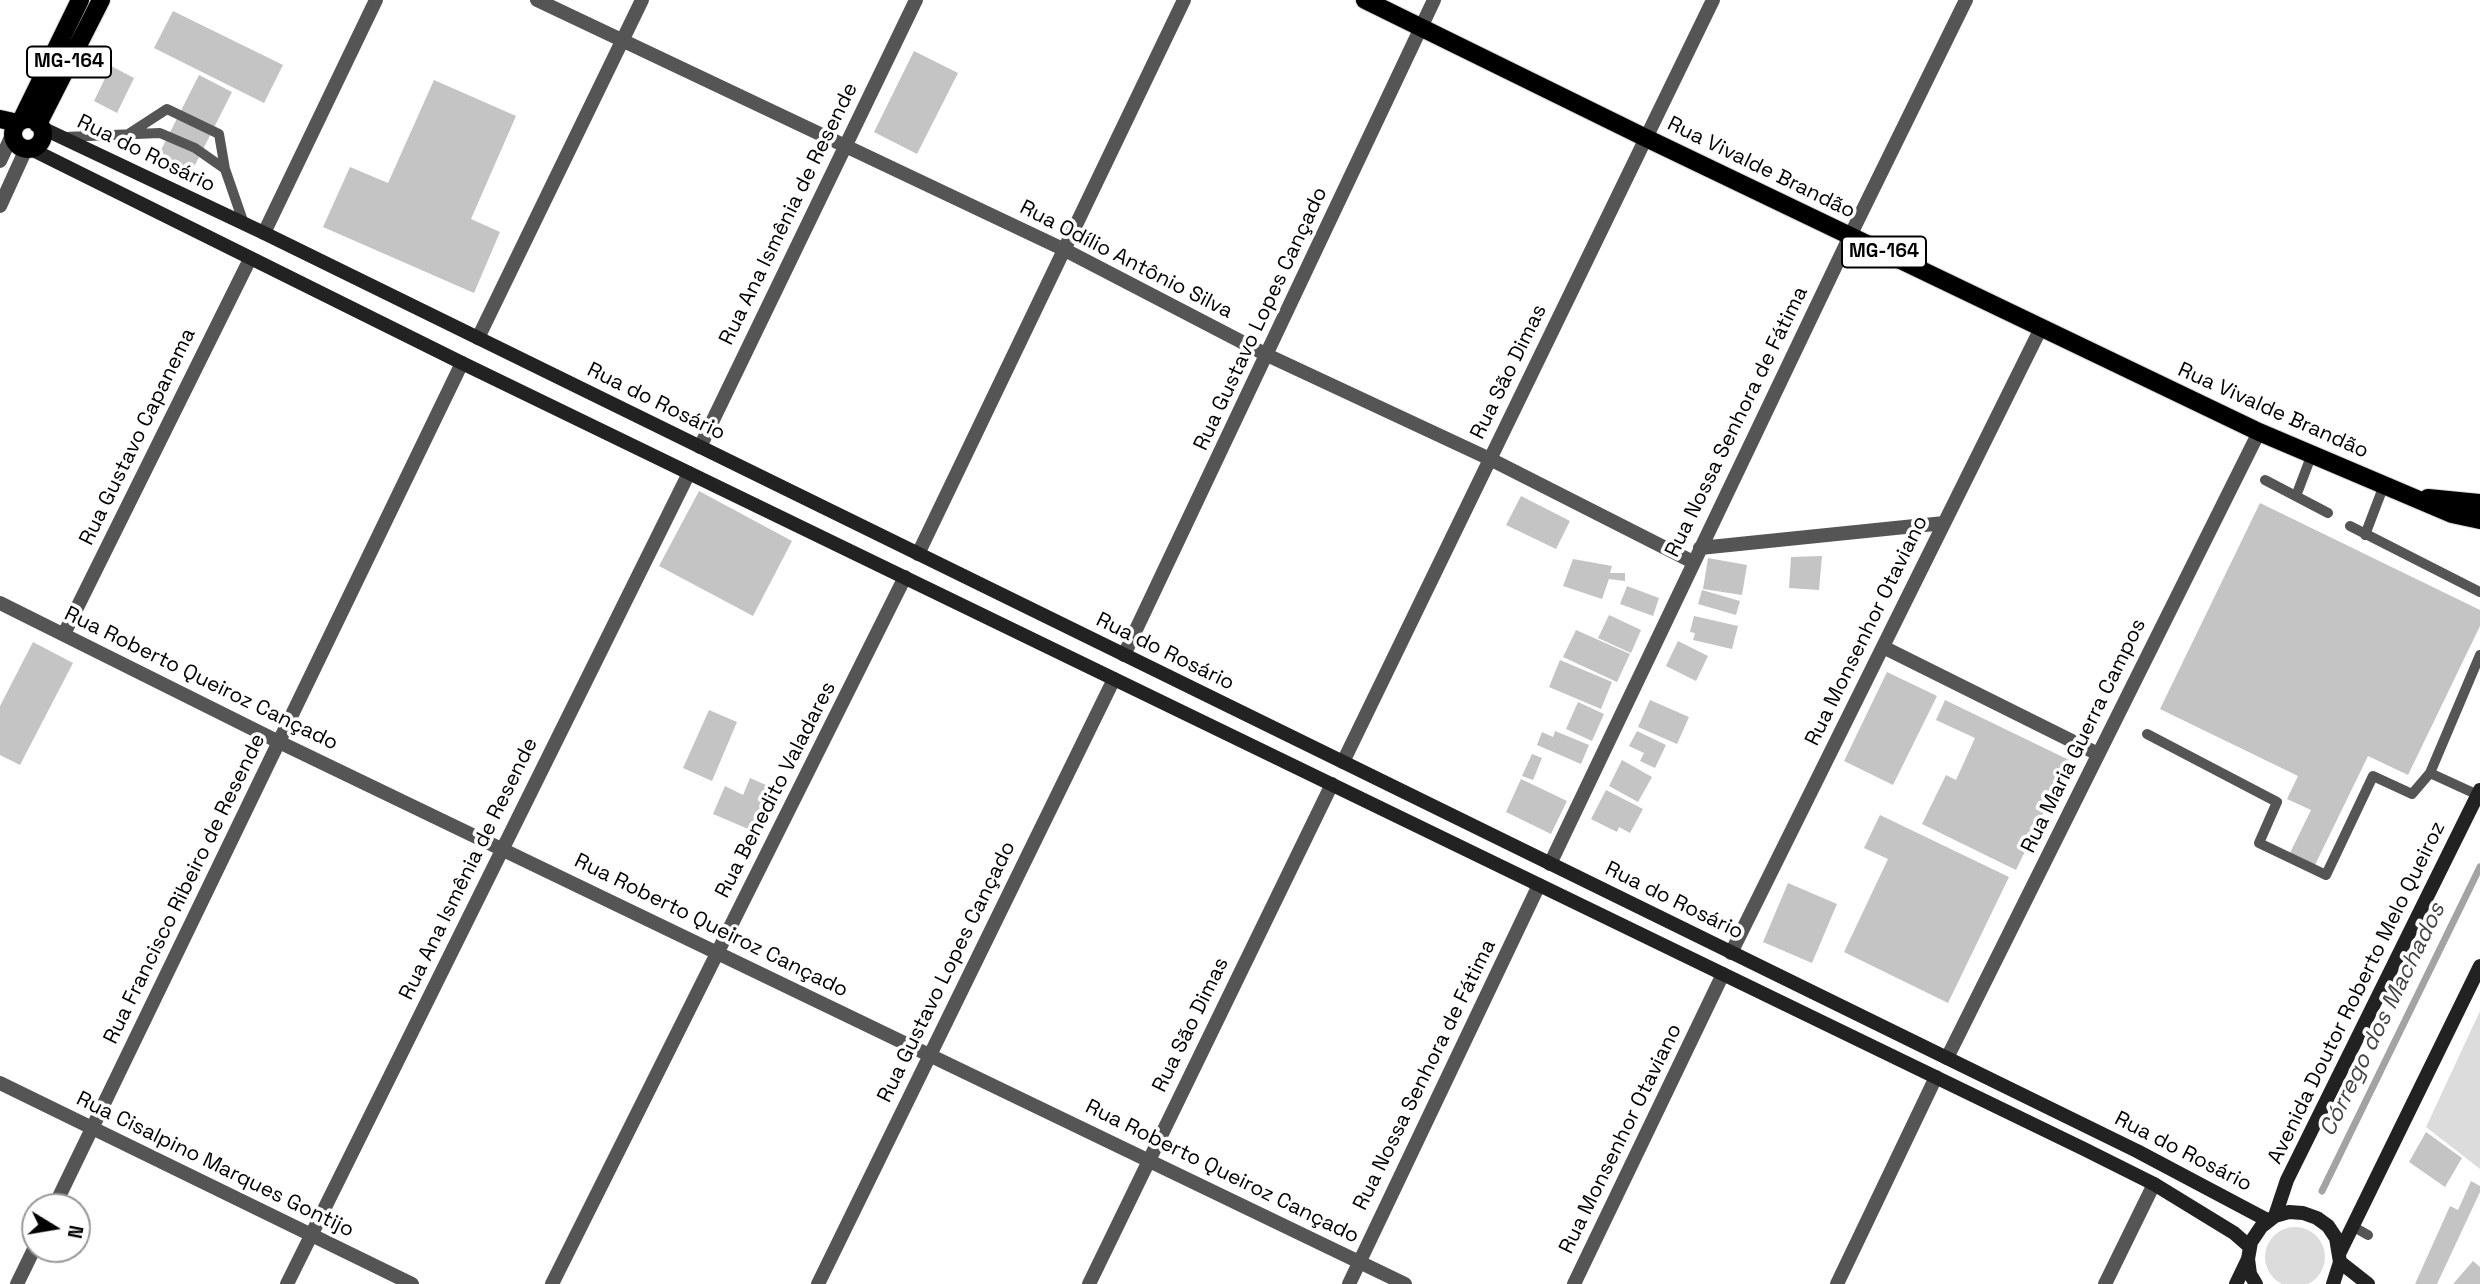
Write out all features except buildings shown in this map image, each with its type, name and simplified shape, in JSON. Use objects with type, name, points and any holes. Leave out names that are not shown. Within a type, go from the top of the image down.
[{"type":"main road","name":"MG-164","points":[[20,126],[80,0]]},
{"type":"main road","name":"MG-164","points":[[20,126],[101,0]]},
{"type":"main road","name":"Rua Vivalde Brandão","points":[[1365,0],[2259,432],[2407,496],[2479,516]]},
{"type":"main road","points":[[0,118],[20,126],[42,138],[39,144],[29,149],[18,145],[20,126]]},
{"type":"main road","name":"Rua do Rosário","points":[[20,126],[62,137],[264,233],[2272,1218]]},
{"type":"main road","name":"Rua do Rosário","points":[[29,149],[462,363],[2154,1184],[2234,1233],[2249,1253]]},
{"type":"main road","name":"Avenida Doutor Roberto Melo Queiroz","points":[[2249,1253],[2261,1227],[2272,1218],[2287,1180],[2479,792]]},
{"type":"main road","points":[[2333,1284],[2352,1226],[2480,966]]},
{"type":"main road","points":[[2272,1218],[2289,1212],[2317,1218],[2332,1232],[2340,1257],[2368,1284]]},
{"type":"main road","points":[[2236,1284],[2249,1253]]},
{"type":"main road","points":[[2249,1253],[2250,1274],[2256,1284]]},
{"type":"street","points":[[264,233],[376,0]]},
{"type":"street","name":"Rua Odílio Antônio Silva","points":[[537,0],[1065,250],[1267,355],[1490,459],[1693,562]]},
{"type":"street","points":[[478,338],[642,0]]},
{"type":"street","name":"Rua Ana Ismênia de Resende","points":[[700,447],[915,0]]},
{"type":"street","points":[[918,554],[1184,0]]},
{"type":"street","name":"Rua Gustavo Lopes Cançado","points":[[1124,655],[1434,0]]},
{"type":"street","name":"Rua São Dimas","points":[[1343,762],[1713,0]]},
{"type":"street","name":"Rua Nossa Senhora de Fátima","points":[[1550,864],[1693,562],[1966,0]]},
{"type":"street","points":[[0,161],[20,126]]},
{"type":"street","points":[[0,206],[29,149]]},
{"type":"street","name":"Rua Gustavo Capanema","points":[[64,634],[250,259]]},
{"type":"street","name":"Rua Monsenhor Otaviano","points":[[1731,953],[2041,328]]},
{"type":"street","name":"Rua Francisco Ribeiro de Resende","points":[[61,1193],[462,363]]},
{"type":"street","name":"Rua Maria Guerra Campos","points":[[1947,1058],[2259,432]]},
{"type":"street","name":"Rua Ana Ismênia de Resende","points":[[287,1284],[689,473]]},
{"type":"street","points":[[1700,548],[1944,523]]},
{"type":"street","name":"Rua Benedito Valadares","points":[[552,1284],[905,578]]},
{"type":"street","name":"Rua Roberto Queiroz Cançado","points":[[0,603],[279,742],[1405,1284]]},
{"type":"street","points":[[1883,647],[2098,754]]},
{"type":"street","name":"Rua Gustavo Lopes Cançado","points":[[818,1284],[1114,679]]},
{"type":"street","name":"Rua São Dimas","points":[[1089,1284],[1332,784]]},
{"type":"street","name":"Rua Nossa Senhora de Fátima","points":[[1349,1284],[1539,885]]},
{"type":"street","name":"Rua Monsenhor Otaviano","points":[[1574,1284],[1723,974]]},
{"type":"street","points":[[1837,1284],[1937,1077]]},
{"type":"street","name":"Rua Cisalpino Marques Gontijo","points":[[0,1083],[412,1284]]},
{"type":"street","points":[[2105,1284],[2154,1184]]},
{"type":"street","points":[[17,1284],[27,1263]]},
{"type":"lane","points":[[128,135],[167,109],[219,134],[225,169],[244,224]]},
{"type":"lane","points":[[62,137],[160,133],[195,148],[225,169]]},
{"type":"lane","points":[[2296,496],[2312,454]]},
{"type":"lane","points":[[2265,480],[2328,513]]},
{"type":"lane","points":[[2365,535],[2384,485]]},
{"type":"lane","points":[[2350,526],[2480,592]]},
{"type":"lane","points":[[2147,734],[2277,802],[2259,843],[2326,875],[2373,776],[2412,794],[2430,773],[2480,654]]},
{"type":"lane","points":[[2430,773],[2479,792]]},
{"type":"lane","points":[[2352,1226],[2368,1235]]},
{"type":"shaded area","points":[[2480,1011],[2480,1169],[2426,1127]]},
{"type":"shaded area","points":[[2295,1227],[2316,1236],[2325,1257],[2316,1278],[2295,1287],[2274,1278],[2265,1257],[2274,1236]]},
{"type":"waterway","name":"Córrego dos Machados","points":[[2322,1191],[2480,867]]}]
